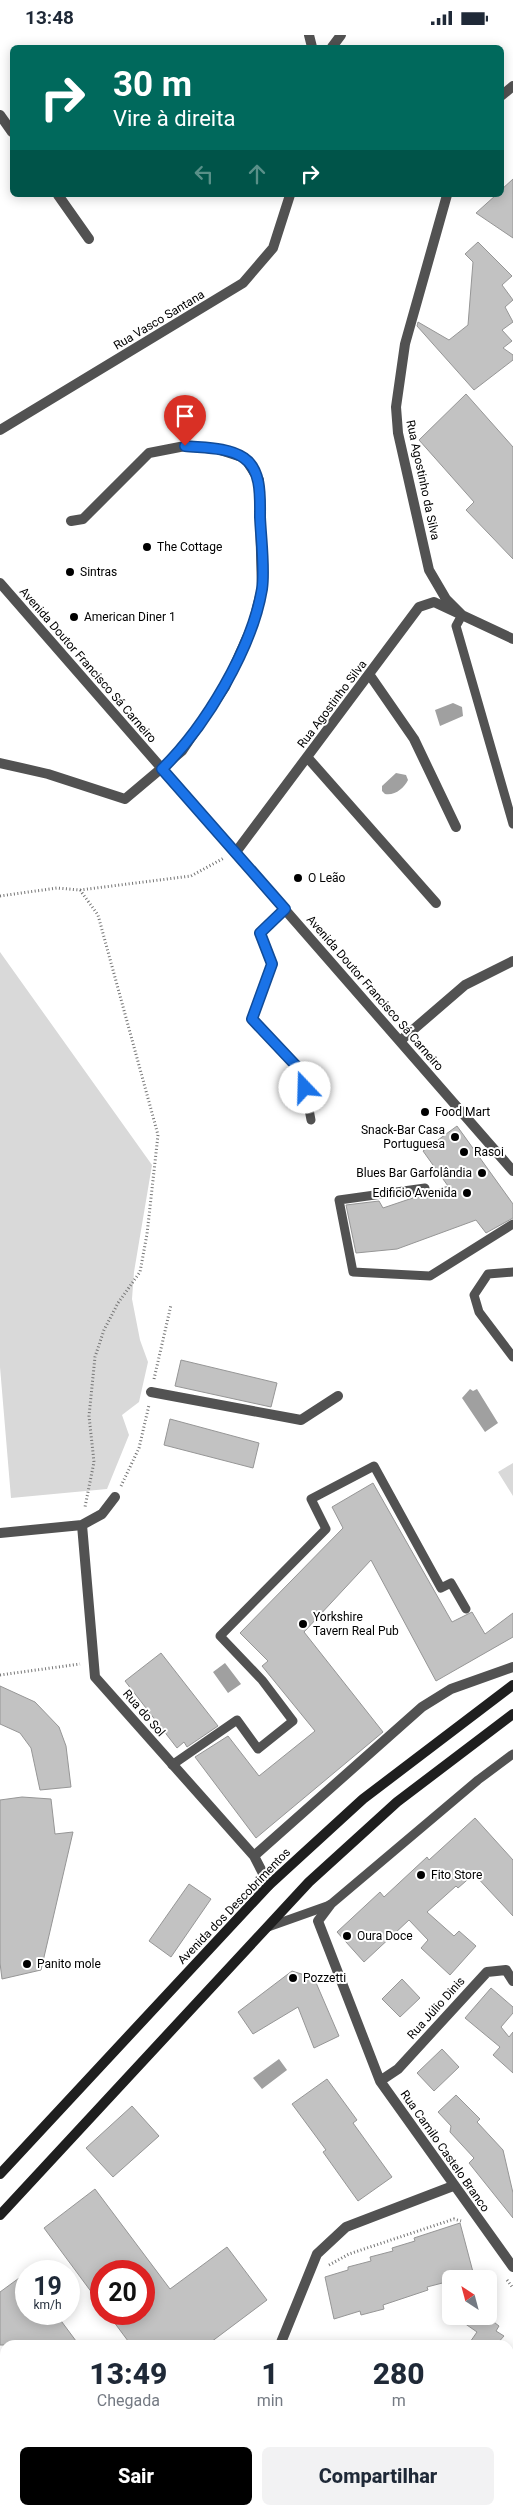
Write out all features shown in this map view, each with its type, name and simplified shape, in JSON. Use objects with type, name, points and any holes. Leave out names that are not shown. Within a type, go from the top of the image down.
[{"type":"main road","name":"Avenida dos Descobrimentos","points":[[0,2175],[269,1885],[363,1799],[513,1685]]},
{"type":"main road","points":[[0,2215],[309,1882],[376,1821],[513,1714]]},
{"type":"street","points":[[0,115],[10,129]]},
{"type":"street","points":[[59,197],[89,239]]},
{"type":"street","name":"Rua Vasco Santana","points":[[0,430],[243,283],[274,248],[289,197]]},
{"type":"street","name":"Rua Agostinho da Silva","points":[[446,197],[406,344],[396,407],[398,433],[429,570],[446,599],[462,615]]},
{"type":"street","points":[[0,763],[48,774],[125,799],[182,751],[225,687],[253,624],[262,588],[259,479],[244,458],[217,449],[185,446],[149,453],[83,519],[71,521]]},
{"type":"street","name":"Avenida Doutor Francisco Sá Carneiro","points":[[0,583],[513,1171]]},
{"type":"street","name":"Rua Agostinho Silva","points":[[236,852],[419,607],[434,602],[513,639]]},
{"type":"street","points":[[370,674],[414,739],[456,827]]},
{"type":"street","points":[[307,757],[436,903]]},
{"type":"street","points":[[400,1041],[465,985],[513,961]]},
{"type":"street","points":[[152,1392],[301,1420],[338,1397]]},
{"type":"street","points":[[0,1533],[82,1525],[102,1514],[115,1497]]},
{"type":"street","name":"Rua do Sol","points":[[82,1525],[95,1677],[254,1856],[269,1885]]},
{"type":"street","points":[[254,1856],[422,1707],[451,1689],[513,1667]]},
{"type":"street","name":"Rua Camilo Castelo Branco","points":[[330,1905],[318,1921],[380,2081],[453,2186],[513,2267]]},
{"type":"street","name":"Rua Júlio Dinis","points":[[380,2081],[398,2069],[487,1971],[506,1970],[513,1981]]},
{"type":"street","points":[[282,2340],[317,2254],[346,2227],[453,2186]]},
{"type":"lane","points":[[462,615],[456,626],[513,824]]},
{"type":"lane","points":[[285,909],[260,933],[272,964],[252,1019],[302,1072],[311,1120]]},
{"type":"lane","points":[[425,1188],[339,1200],[353,1272],[430,1276],[513,1224]]},
{"type":"lane","points":[[513,1272],[488,1274],[474,1295],[479,1313],[513,1357]]},
{"type":"lane","points":[[172,1765],[237,1720],[258,1749],[293,1721],[262,1680],[220,1636],[326,1529],[311,1499],[374,1466],[441,1588],[451,1583],[466,1609]]},
{"type":"lane","points":[[268,1927],[330,1905],[478,1780],[513,1754]]},
{"type":"path","points":[[0,897],[57,888],[80,890],[191,876],[236,852]]},
{"type":"path","points":[[80,890],[98,915],[158,1135],[147,1233],[140,1271],[118,1303],[104,1330],[95,1357],[89,1416],[94,1462],[82,1525]]},
{"type":"path","points":[[0,1675],[80,1664]]},
{"type":"path","points":[[323,2267],[350,2254],[454,2219],[465,2221]]},
{"type":"path","points":[[502,2273],[513,2288]]},
{"type":"shaded area","points":[[453,703],[462,707],[463,716],[440,726],[435,710]]},
{"type":"shaded area","points":[[396,773],[406,775],[408,780],[399,791],[385,794],[382,791],[382,786]]},
{"type":"shaded area","points":[[0,952],[152,1165],[134,1272],[132,1299],[140,1340],[148,1362],[139,1402],[122,1415],[129,1435],[107,1489],[11,1498],[0,1367]]},
{"type":"shaded area","points":[[470,1389],[473,1391],[477,1389],[498,1423],[485,1432],[462,1398]]},
{"type":"shaded area","points":[[513,1463],[513,1496],[498,1472]]},
{"type":"shaded area","points":[[225,1663],[241,1684],[228,1693],[213,1672]]},
{"type":"shaded area","points":[[279,2059],[287,2070],[262,2089],[253,2078]]},
{"type":"building","points":[[513,179],[513,238],[476,213],[494,197],[504,197],[504,187]]},
{"type":"building","points":[[478,242],[512,276],[502,285],[513,300],[505,307],[513,322],[502,330],[512,341],[503,348],[513,355],[513,360],[474,390],[417,326],[418,322],[449,340],[468,325],[473,262],[465,254]]},
{"type":"building","points":[[466,394],[513,447],[513,559],[466,510],[474,502],[419,440]]},
{"type":"building","name":"Edificio Avenida","points":[[457,1126],[513,1204],[513,1218],[486,1233],[476,1220],[397,1249],[356,1253],[346,1205],[379,1201],[383,1208],[448,1186],[423,1151]]},
{"type":"building","points":[[181,1360],[277,1383],[271,1407],[175,1386]]},
{"type":"building","points":[[170,1419],[259,1443],[253,1468],[164,1445]]},
{"type":"building","points":[[373,1483],[452,1622],[472,1612],[485,1634],[513,1613],[513,1637],[436,1681],[371,1560],[304,1632],[383,1732],[256,1838],[195,1757],[228,1736],[259,1776],[315,1731],[262,1666],[268,1661],[240,1633],[343,1528],[332,1507]]},
{"type":"building","points":[[161,1653],[218,1726],[187,1747],[184,1742],[177,1748],[125,1681]]},
{"type":"building","points":[[0,1686],[35,1702],[59,1727],[66,1746],[71,1787],[40,1790],[31,1748],[20,1733],[0,1724]]},
{"type":"building","points":[[22,1797],[51,1799],[55,1834],[73,1832],[41,1970],[2,1979],[0,1963],[0,1800]]},
{"type":"building","points":[[475,1818],[513,1860],[513,1916],[474,1874],[458,1888],[456,1886],[427,1912],[454,1936],[459,1931],[476,1946],[450,1975],[421,1948],[428,1940],[409,1920],[364,1962],[337,1932],[380,1892],[384,1897],[427,1857],[429,1860]]},
{"type":"building","points":[[189,1884],[211,1899],[171,1957],[149,1941]]},
{"type":"building","points":[[292,1971],[314,1978],[339,2036],[314,2048],[298,2007],[253,2034],[238,2012]]},
{"type":"building","points":[[402,1979],[420,1998],[400,2017],[382,1999]]},
{"type":"building","points":[[491,1988],[513,2007],[513,2013],[501,2027],[509,2037],[513,2032],[513,2073],[493,2055],[500,2047],[465,2018]]},
{"type":"building","points":[[442,2049],[459,2067],[434,2091],[417,2073]]},
{"type":"building","points":[[327,2079],[357,2120],[353,2123],[392,2177],[358,2201],[323,2152],[326,2150],[292,2104]]},
{"type":"building","points":[[456,2095],[480,2119],[477,2122],[503,2150],[513,2193],[513,2218],[469,2163],[474,2158],[450,2132],[451,2126],[438,2112]]},
{"type":"building","points":[[132,2106],[159,2136],[113,2177],[86,2148]]},
{"type":"building","points":[[95,2189],[148,2260],[90,2260],[90,2290],[80,2277],[80,2260],[68,2260],[44,2228]]},
{"type":"building","points":[[460,2223],[472,2270],[442,2270],[442,2283],[427,2287],[428,2290],[383,2305],[384,2309],[361,2315],[360,2311],[334,2319],[325,2277],[348,2270],[348,2267],[371,2261],[370,2257],[393,2251],[392,2248],[415,2241],[414,2238]]},
{"type":"building","points":[[227,2247],[267,2300],[214,2340],[127,2340],[116,2325],[155,2325],[155,2269],[170,2289]]},
{"type":"building","points":[[15,2281],[15,2325],[64,2325],[75,2340],[0,2340],[0,2292]]},
{"type":"building","points":[[467,2325],[498,2325],[499,2326],[496,2331],[504,2336],[500,2340],[471,2340],[477,2332]]},
{"type":"place","name":"The Cottage","points":[[147,547]]},
{"type":"place","name":"Sintras","points":[[70,572]]},
{"type":"place","name":"American Diner 1","points":[[74,617]]},
{"type":"place","name":"O Leão","points":[[298,878]]},
{"type":"place","name":"Food Mart","points":[[425,1112]]},
{"type":"place","name":"Snack-Bar Casa Portuguesa","points":[[455,1137]]},
{"type":"place","name":"Rasoi","points":[[464,1152]]},
{"type":"place","name":"Blues Bar Garfolândia","points":[[482,1173]]},
{"type":"place","name":"Edificio Avenida","points":[[467,1193]]},
{"type":"place","name":"Yorkshire Tavern Real Pub","points":[[303,1624]]},
{"type":"place","name":"Fito Store","points":[[421,1875]]},
{"type":"place","name":"Oura Doce","points":[[347,1936]]},
{"type":"place","name":"Panito mole","points":[[27,1964]]},
{"type":"place","name":"Pozzetti","points":[[293,1978]]},
{"type":"route","points":[[185,446],[217,449],[244,458],[259,479],[262,588],[253,624],[225,687],[182,751],[162,769],[285,909],[260,933],[272,964],[252,1019],[302,1072],[305,1088]]}]
